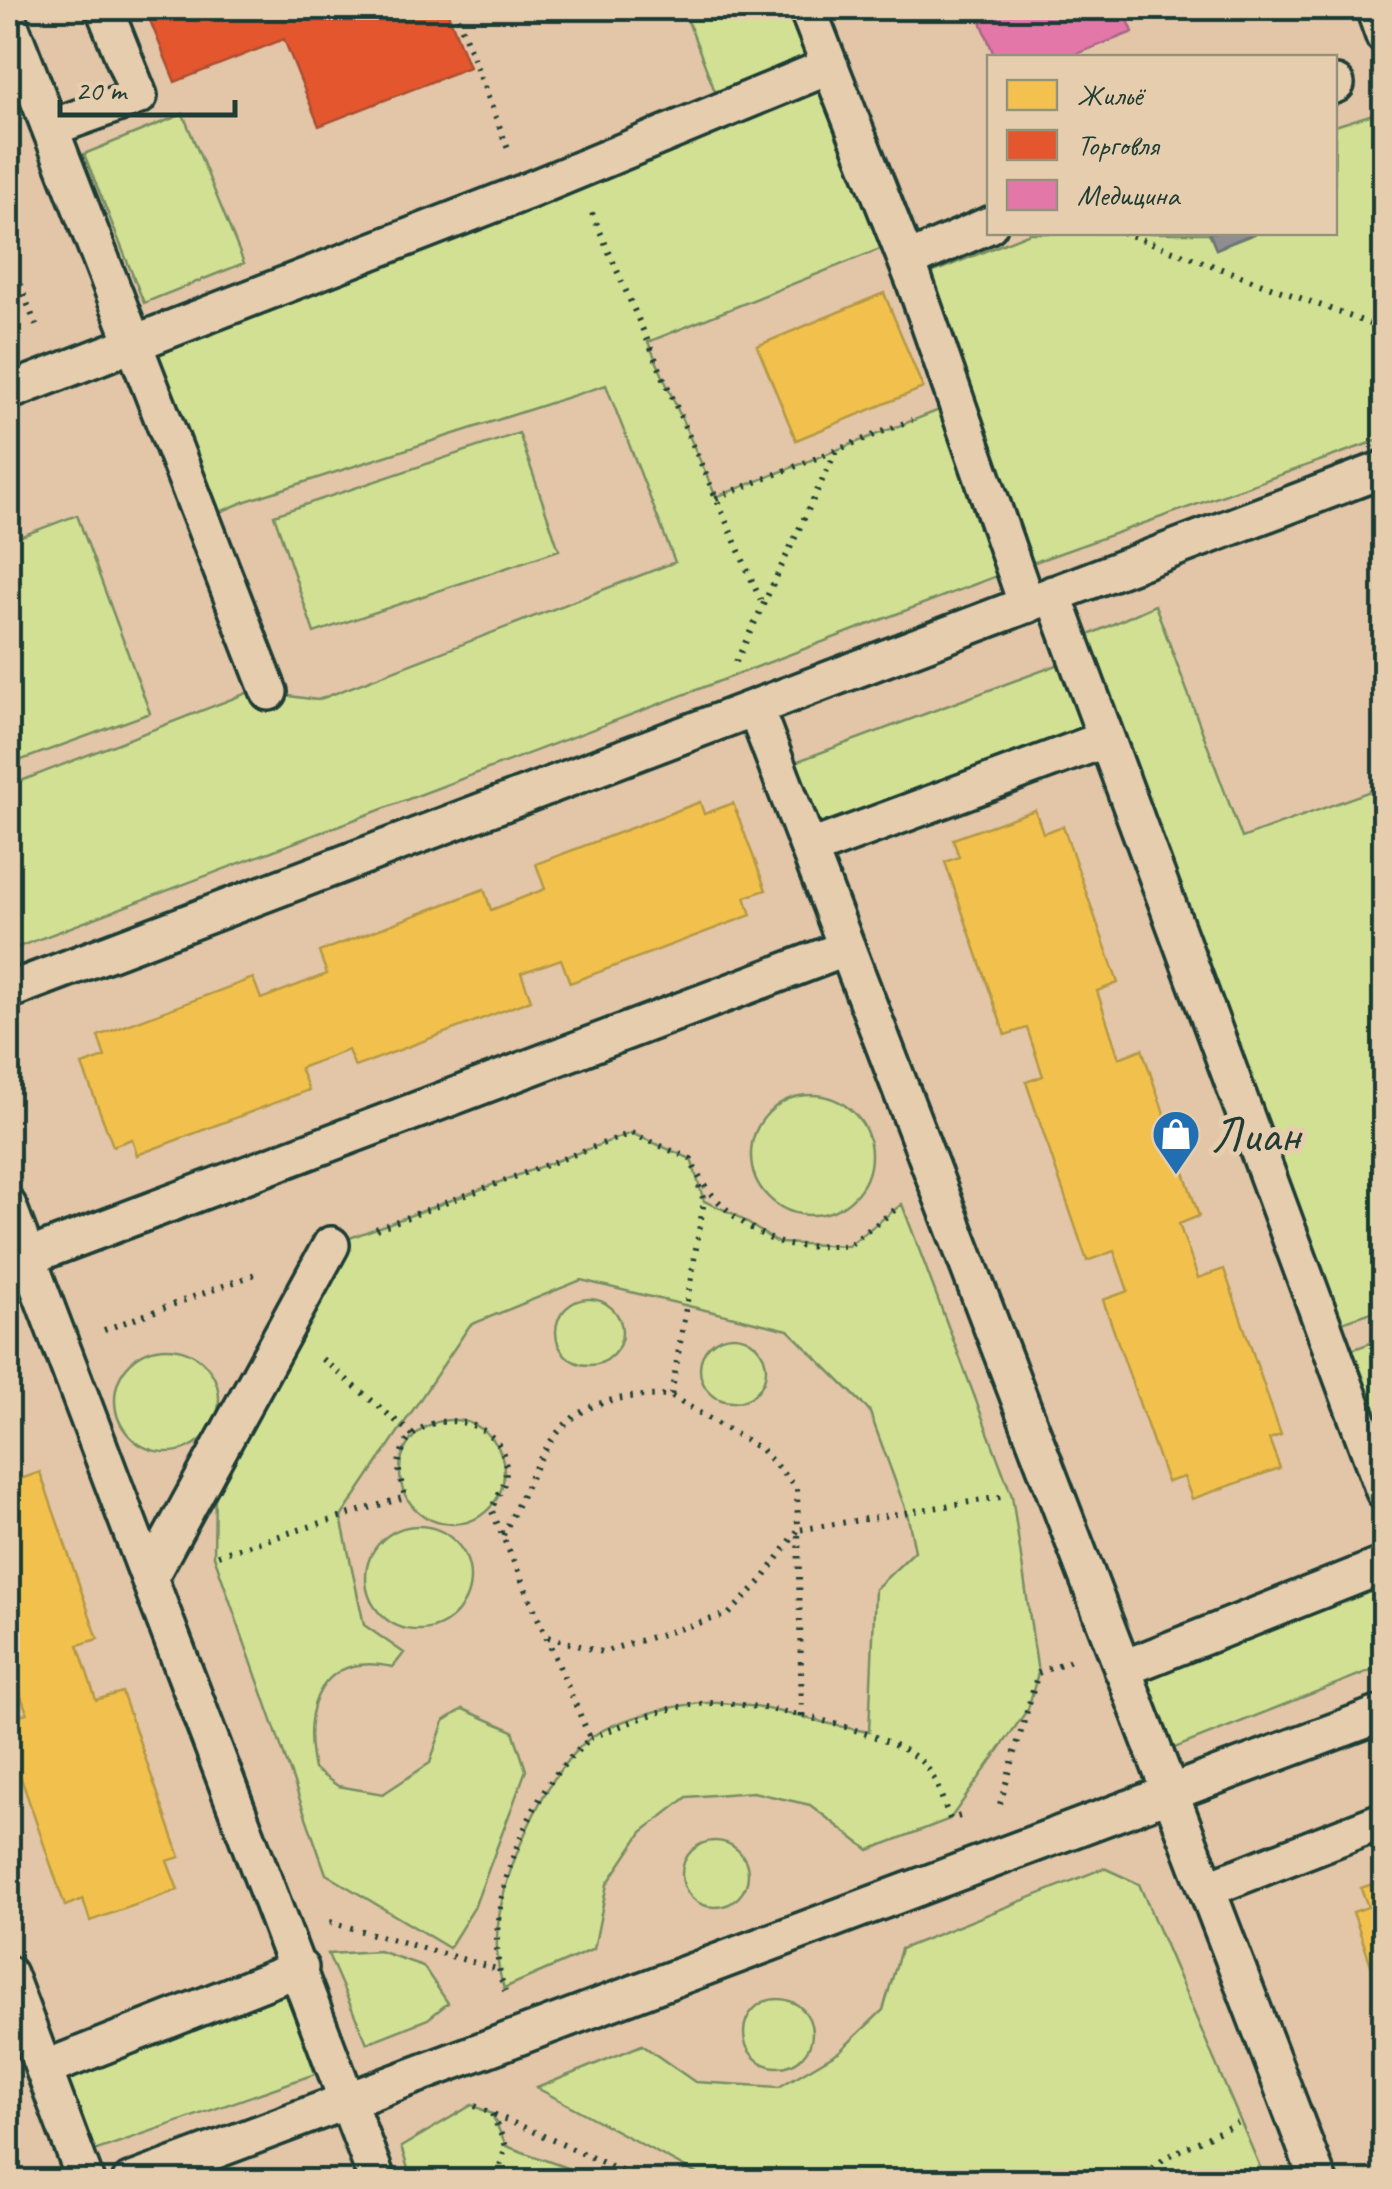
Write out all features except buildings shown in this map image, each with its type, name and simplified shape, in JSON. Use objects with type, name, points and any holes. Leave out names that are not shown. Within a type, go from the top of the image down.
[{"type":"lane","points":[[50,128],[140,96],[104,8]]},
{"type":"lane","points":[[808,8],[907,260],[955,404],[1040,600],[1106,739],[1384,1490]]},
{"type":"lane","points":[[1374,8],[1384,36]]},
{"type":"lane","points":[[8,20],[269,692]]},
{"type":"lane","points":[[8,392],[525,192],[830,66]]},
{"type":"lane","points":[[907,260],[987,227]]},
{"type":"lane","points":[[8,991],[1384,469]]},
{"type":"lane","points":[[755,708],[1319,2182]]},
{"type":"lane","points":[[809,849],[1106,739]]},
{"type":"lane","points":[[28,1257],[847,948]]},
{"type":"lane","points":[[8,1206],[378,2182]]},
{"type":"lane","points":[[150,1576],[331,1246]]},
{"type":"lane","points":[[1118,1657],[1384,1565]]},
{"type":"lane","points":[[130,2182],[1384,1713]]},
{"type":"lane","points":[[1207,1889],[1384,1820]]},
{"type":"lane","points":[[44,2070],[300,1968]]},
{"type":"lane","points":[[8,1974],[86,2182]]},
{"type":"path","points":[[454,8],[525,192]]},
{"type":"path","points":[[574,172],[763,606]]},
{"type":"path","points":[[1130,235],[1384,328]]},
{"type":"path","points":[[8,255],[55,373]]},
{"type":"path","points":[[716,498],[955,404]]},
{"type":"path","points":[[706,727],[838,447]]},
{"type":"path","points":[[62,1346],[630,1134],[690,1159],[704,1201],[671,1396]]},
{"type":"path","points":[[697,1179],[734,1214],[778,1243],[848,1246],[902,1204],[922,1144]]},
{"type":"path","points":[[502,1536],[536,1458],[573,1414],[626,1394],[671,1396],[762,1450],[797,1489],[802,1716]]},
{"type":"path","points":[[150,1576],[405,1497],[399,1465],[413,1435],[442,1419],[476,1423],[499,1446],[505,1479],[490,1509],[590,1738]]},
{"type":"path","points":[[546,1637],[602,1652],[729,1614],[763,1579],[798,1530],[1054,1489]]},
{"type":"path","points":[[984,1809],[1001,1804],[1038,1672],[1118,1657]]},
{"type":"path","points":[[521,2036],[497,1969],[498,1925],[509,1872],[553,1779],[590,1738],[665,1709],[718,1702],[802,1716],[869,1732],[926,1765],[950,1818],[967,1814]]},
{"type":"path","points":[[276,1906],[497,1969]]},
{"type":"path","points":[[409,2077],[648,2182]]},
{"type":"path","points":[[1137,2182],[1166,2157],[1287,2099]]},
{"type":"path","points":[[492,2114],[506,2146],[494,2182]]},
{"type":"path","points":[[872,2182],[902,2171],[923,2182]]},
{"type":"green space","points":[[683,8],[807,8],[900,241],[648,342],[716,497],[955,404],[914,280],[1025,235],[1210,235],[1216,249],[1252,235],[1337,235],[1337,125],[1373,114],[1384,140],[1384,438],[1015,569],[8,951],[8,786],[252,691],[318,700],[675,562],[606,385],[246,501],[201,520],[133,342],[721,107]]},
{"type":"green space","points":[[183,114],[244,263],[144,303],[84,154]]},
{"type":"green space","points":[[519,433],[559,550],[314,633],[274,515]]},
{"type":"green space","points":[[77,515],[150,713],[8,765],[8,541]]},
{"type":"green space","points":[[1155,605],[1242,838],[1384,786],[1384,1308],[1324,1328],[1106,740],[809,849],[779,768],[1076,658],[1071,643]]},
{"type":"green space","points":[[811,1095],[834,1099],[854,1112],[867,1132],[871,1155],[867,1178],[854,1198],[834,1211],[811,1215],[788,1211],[768,1198],[755,1178],[751,1155],[755,1132],[768,1112],[788,1099]]},
{"type":"green space","points":[[631,1133],[691,1159],[704,1201],[734,1214],[778,1243],[848,1246],[902,1204],[1012,1496],[1038,1673],[1028,1709],[950,1819],[869,1850],[810,1805],[753,1792],[687,1797],[642,1832],[607,1884],[594,1949],[504,1988],[497,1935],[513,1864],[547,1789],[589,1739],[632,1718],[705,1703],[757,1707],[869,1732],[875,1589],[915,1551],[907,1513],[869,1410],[788,1330],[581,1280],[470,1325],[341,1517],[364,1625],[404,1653],[393,1667],[368,1664],[348,1667],[332,1676],[314,1705],[311,1725],[314,1769],[338,1786],[383,1794],[430,1763],[444,1721],[463,1709],[513,1731],[526,1770],[474,1908],[449,1948],[326,1874],[214,1556],[215,1491],[331,1245]]},
{"type":"green space","points":[[589,1299],[613,1308],[622,1332],[613,1356],[589,1365],[565,1356],[556,1332],[565,1308]]},
{"type":"green space","points":[[733,1336],[757,1345],[766,1369],[757,1393],[733,1402],[709,1393],[700,1369],[709,1345]]},
{"type":"green space","points":[[1384,1338],[1384,1491],[1335,1356]]},
{"type":"green space","points":[[167,1348],[187,1352],[204,1363],[215,1380],[219,1400],[215,1420],[204,1437],[187,1448],[167,1452],[147,1448],[130,1437],[119,1420],[115,1400],[119,1380],[130,1363],[147,1352]]},
{"type":"green space","points":[[452,1420],[472,1424],[489,1435],[500,1452],[504,1472],[500,1492],[489,1509],[472,1520],[452,1524],[432,1520],[415,1509],[404,1492],[400,1472],[404,1452],[415,1435],[432,1424]]},
{"type":"green space","points":[[418,1526],[438,1530],[455,1541],[466,1558],[470,1578],[466,1598],[455,1615],[438,1626],[418,1630],[398,1626],[381,1615],[370,1598],[366,1578],[370,1558],[381,1541],[398,1530]]},
{"type":"green space","points":[[1384,1574],[1384,1665],[1157,1755],[1122,1669]]},
{"type":"green space","points":[[715,1841],[739,1850],[748,1874],[739,1898],[715,1907],[691,1898],[682,1874],[691,1850]]},
{"type":"green space","points":[[1104,1868],[1139,1884],[1266,2181],[923,2182],[902,2171],[870,2181],[710,2181],[537,2088],[642,2045],[695,2082],[779,2087],[840,2051],[883,2010],[901,1949]]},
{"type":"green space","points":[[379,1951],[423,1966],[448,2003],[428,2019],[367,2043],[328,1954]]},
{"type":"green space","points":[[282,1975],[315,2074],[77,2157],[44,2069]]},
{"type":"green space","points":[[778,1999],[802,2009],[812,2033],[802,2057],[778,2067],[754,2057],[744,2033],[754,2009]]},
{"type":"green space","points":[[472,2105],[492,2114],[506,2146],[603,2181],[412,2181],[401,2147]]},
{"type":"place","name":"Лиан","points":[[1176,1176]]}]
